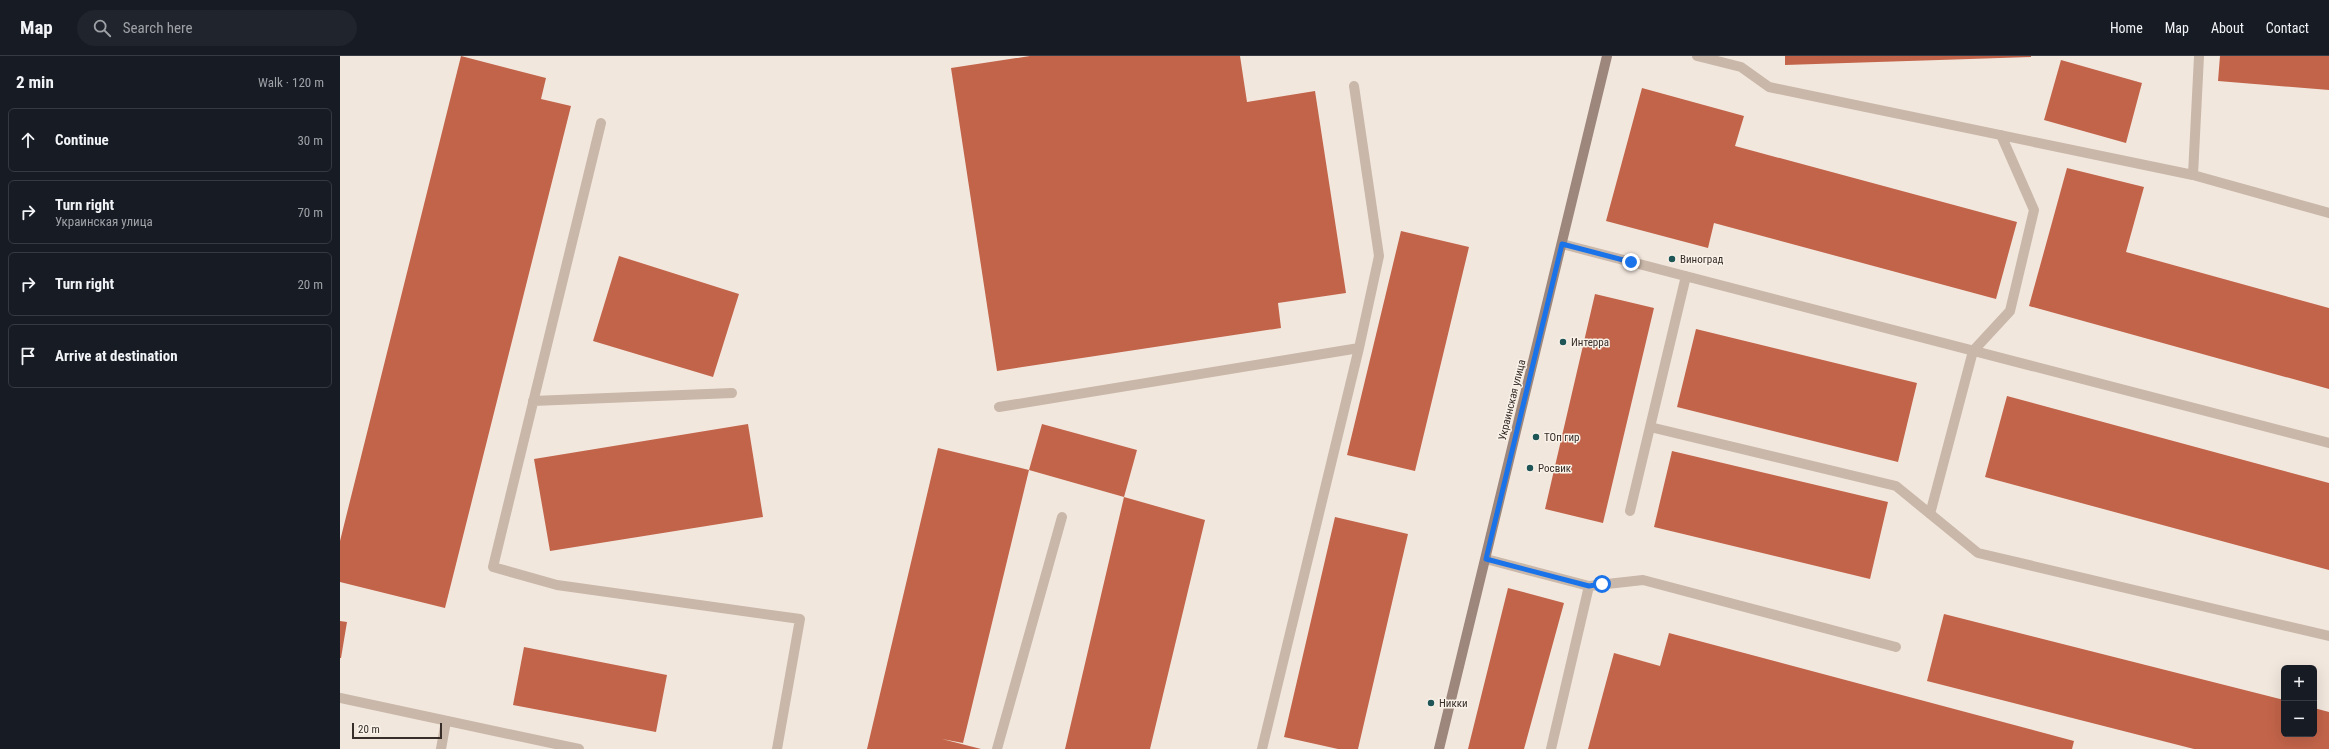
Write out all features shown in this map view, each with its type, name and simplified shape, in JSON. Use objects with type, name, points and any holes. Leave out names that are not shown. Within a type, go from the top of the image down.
[{"type":"main road","name":"Украинская улица","points":[[1439,749],[1607,56]]},
{"type":"lane","points":[[1697,56],[1741,67],[1769,87],[2193,175],[2329,213]]},
{"type":"lane","points":[[2193,175],[2199,56]]},
{"type":"lane","points":[[1262,749],[1359,348],[1379,256],[1354,86]]},
{"type":"lane","points":[[601,123],[493,566],[557,585],[800,619],[777,749]]},
{"type":"lane","points":[[1930,514],[1974,351],[2010,311],[2034,210],[2001,135]]},
{"type":"lane","points":[[1562,244],[2329,443]]},
{"type":"lane","points":[[1630,511],[1686,276]]},
{"type":"lane","points":[[999,407],[1359,348]]},
{"type":"lane","points":[[533,401],[732,394]]},
{"type":"lane","points":[[1650,426],[1896,486],[1978,554],[2329,636]]},
{"type":"lane","points":[[997,749],[1062,517]]},
{"type":"lane","points":[[1486,559],[1589,586],[1643,580],[1896,647]]},
{"type":"lane","points":[[1551,749],[1589,586]]},
{"type":"lane","points":[[340,698],[579,749]]},
{"type":"lane","points":[[441,749],[446,721]]},
{"type":"building","points":[[461,56],[546,78],[541,99],[571,106],[445,608],[340,582],[340,541]]},
{"type":"building","points":[[1030,56],[1240,56],[1247,102],[1315,91],[1346,293],[1278,303],[1281,328],[997,371],[951,68]]},
{"type":"building","points":[[1785,56],[2031,56],[2031,57],[1785,65]]},
{"type":"building","points":[[2220,56],[2329,56],[2329,90],[2218,81]]},
{"type":"building","points":[[2061,60],[2142,83],[2126,143],[2044,120]]},
{"type":"building","points":[[1642,88],[1744,116],[1735,146],[2017,222],[1996,299],[1714,223],[1708,248],[1606,221]]},
{"type":"building","points":[[2067,168],[2144,187],[2126,252],[2329,308],[2329,389],[2029,306]]},
{"type":"building","points":[[1401,231],[1469,247],[1415,471],[1347,455]]},
{"type":"building","points":[[619,256],[739,294],[713,377],[593,341]]},
{"type":"building","points":[[1595,294],[1654,308],[1603,523],[1545,509]]},
{"type":"building","points":[[1696,329],[1917,383],[1898,462],[1677,407]]},
{"type":"building","points":[[2007,396],[2329,483],[2329,570],[1985,477]]},
{"type":"building","points":[[748,424],[763,517],[550,551],[534,459]]},
{"type":"building","points":[[1042,424],[1137,450],[1124,497],[1029,470]]},
{"type":"building","points":[[938,448],[1029,470],[963,743],[942,739],[981,749],[867,749]]},
{"type":"building","points":[[1672,451],[1888,502],[1870,579],[1654,527]]},
{"type":"building","points":[[1124,497],[1205,520],[1150,749],[1065,749]]},
{"type":"building","points":[[1335,517],[1408,534],[1358,749],[1338,749],[1284,737]]},
{"type":"building","points":[[1508,588],[1564,603],[1524,749],[1468,749]]},
{"type":"building","points":[[1944,614],[2281,699],[2281,737],[2317,737],[2317,709],[2329,712],[2329,749],[2194,749],[1927,681]]},
{"type":"building","points":[[340,621],[347,622],[341,658],[340,658]]},
{"type":"building","points":[[1669,633],[2074,741],[2072,749],[1588,749],[1614,653],[1660,666]]},
{"type":"building","points":[[524,647],[667,675],[656,732],[513,705]]},
{"type":"place","name":"Виноград","points":[[1672,259]]},
{"type":"place","name":"Интерра","points":[[1563,342]]},
{"type":"place","name":"ТОп гир","points":[[1536,437]]},
{"type":"place","name":"Росвик","points":[[1530,468]]},
{"type":"place","name":"Никки","points":[[1431,703]]},
{"type":"route","points":[[1602,584],[1589,586],[1486,559],[1562,244],[1631,262]]}]
